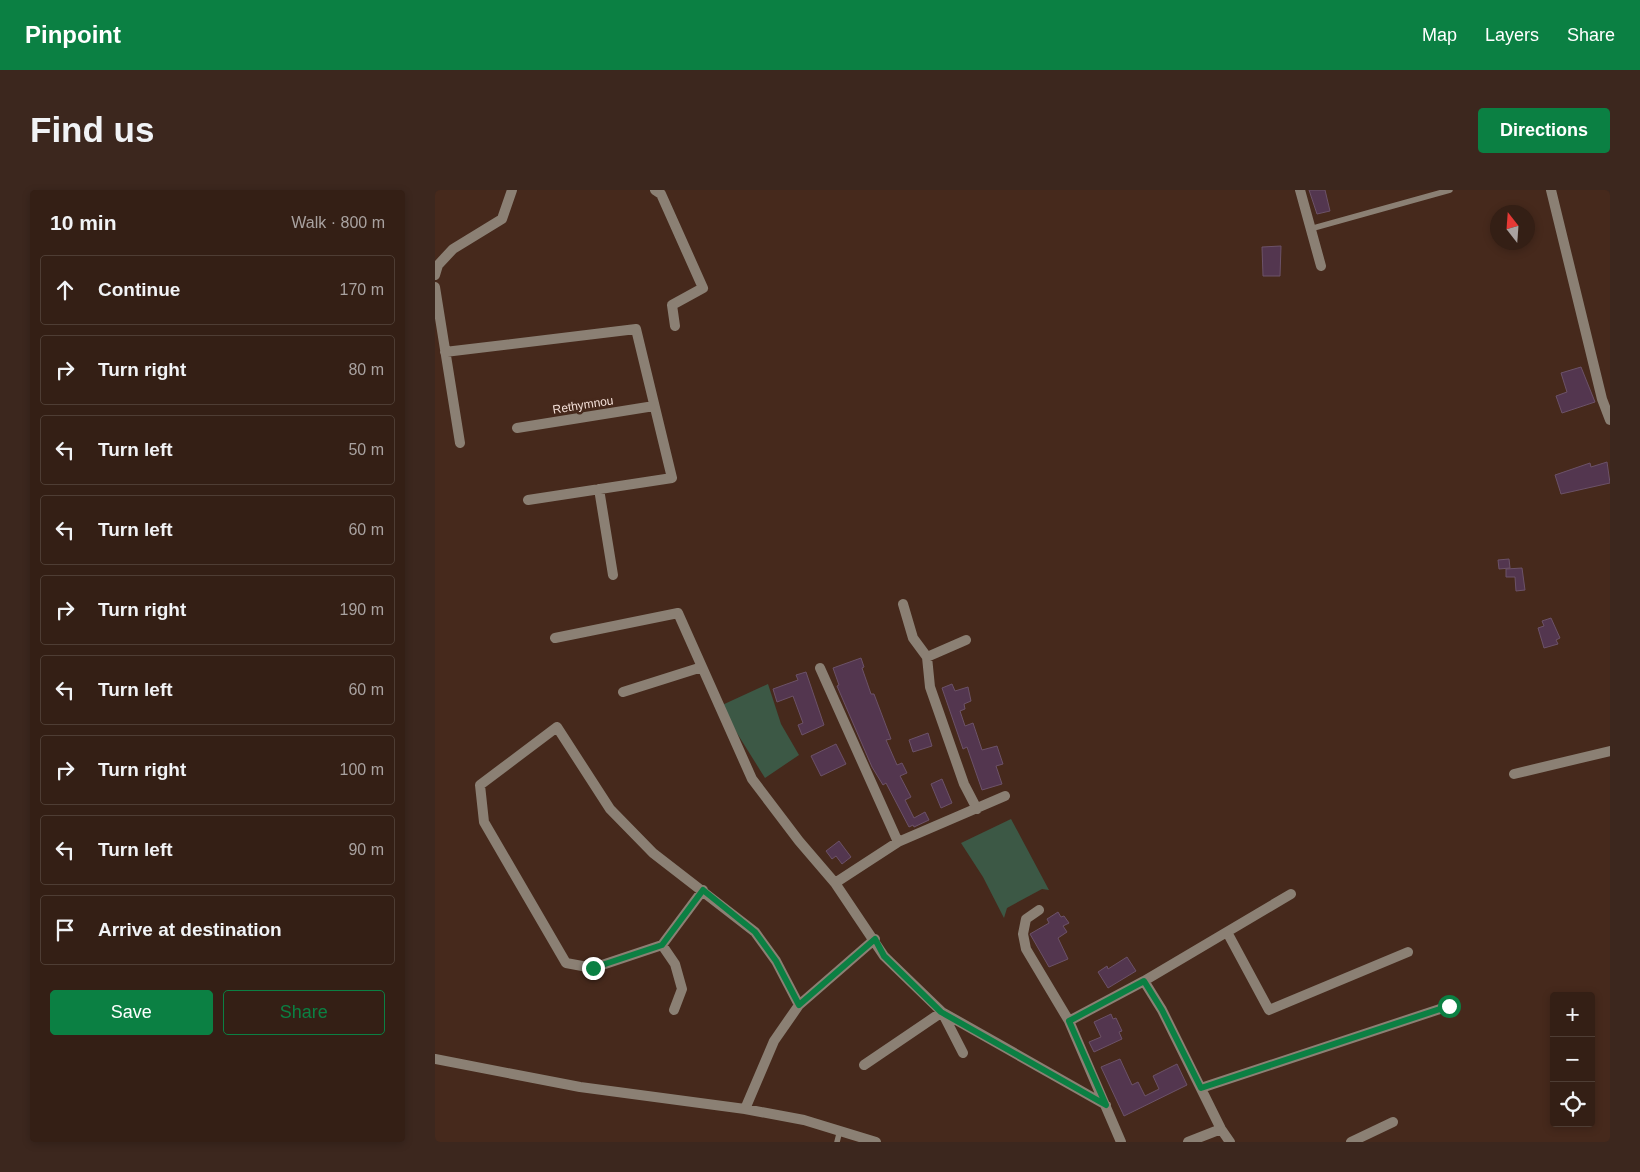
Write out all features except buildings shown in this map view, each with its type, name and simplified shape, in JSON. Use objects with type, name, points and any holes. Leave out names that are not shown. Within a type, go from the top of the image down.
[{"type":"street","points":[[435,275],[438,265],[453,248],[502,219],[512,190]]},
{"type":"street","points":[[655,190],[661,194],[703,288],[672,305],[675,326]]},
{"type":"street","points":[[1300,190],[1321,266]]},
{"type":"street","points":[[1551,190],[1602,399],[1610,420]]},
{"type":"street","points":[[435,287],[460,443]]},
{"type":"street","points":[[445,352],[636,329],[671,478],[528,500]]},
{"type":"street","name":"Rethymnou","points":[[517,428],[654,406]]},
{"type":"street","points":[[599,489],[613,575]]},
{"type":"street","points":[[903,604],[913,638],[927,657],[930,687],[964,784],[977,809]]},
{"type":"street","points":[[555,638],[677,614],[753,779],[799,841],[835,883],[875,939],[884,956],[941,1012],[1106,1105]]},
{"type":"street","points":[[927,657],[966,640]]},
{"type":"street","points":[[623,692],[702,668]]},
{"type":"street","points":[[820,668],[898,842]]},
{"type":"street","points":[[703,890],[662,945],[593,968],[566,963],[483,822],[480,785],[557,727],[610,809],[653,853],[703,890],[755,932],[776,961],[799,1005]]},
{"type":"street","points":[[1514,774],[1610,751]]},
{"type":"street","points":[[835,883],[898,842],[1005,796]]},
{"type":"street","points":[[1069,1021],[1144,981],[1291,894]]},
{"type":"street","points":[[1039,910],[1027,919],[1023,934],[1026,950],[1069,1021],[1121,1142]]},
{"type":"street","points":[[1227,932],[1269,1010],[1408,952]]},
{"type":"street","points":[[745,1108],[774,1041],[799,1005],[875,939]]},
{"type":"street","points":[[662,945],[675,964],[682,989],[675,1010]]},
{"type":"street","points":[[1144,981],[1162,1010],[1221,1129],[1230,1142]]},
{"type":"street","points":[[1201,1088],[1449,1006]]},
{"type":"street","points":[[941,1012],[963,1053]]},
{"type":"street","points":[[863,1065],[941,1012]]},
{"type":"street","points":[[435,1059],[580,1087],[745,1108],[840,1130],[876,1142]]},
{"type":"street","points":[[1351,1142],[1393,1122]]},
{"type":"street","points":[[1188,1142],[1221,1129]]},
{"type":"lane","points":[[1310,229],[1450,190]]},
{"type":"lane","points":[[837,1142],[840,1130]]},
{"type":"green space","points":[[768,684],[781,724],[799,755],[765,778],[720,706]]},
{"type":"green space","points":[[1011,819],[1049,890],[1042,889],[1007,908],[1004,918],[983,877],[961,843]]},
{"type":"route","points":[[593,968],[662,945],[703,890],[755,932],[776,961],[799,1005],[875,939],[884,956],[941,1012],[1106,1105],[1069,1021],[1144,981],[1162,1010],[1201,1088],[1449,1006]]}]
